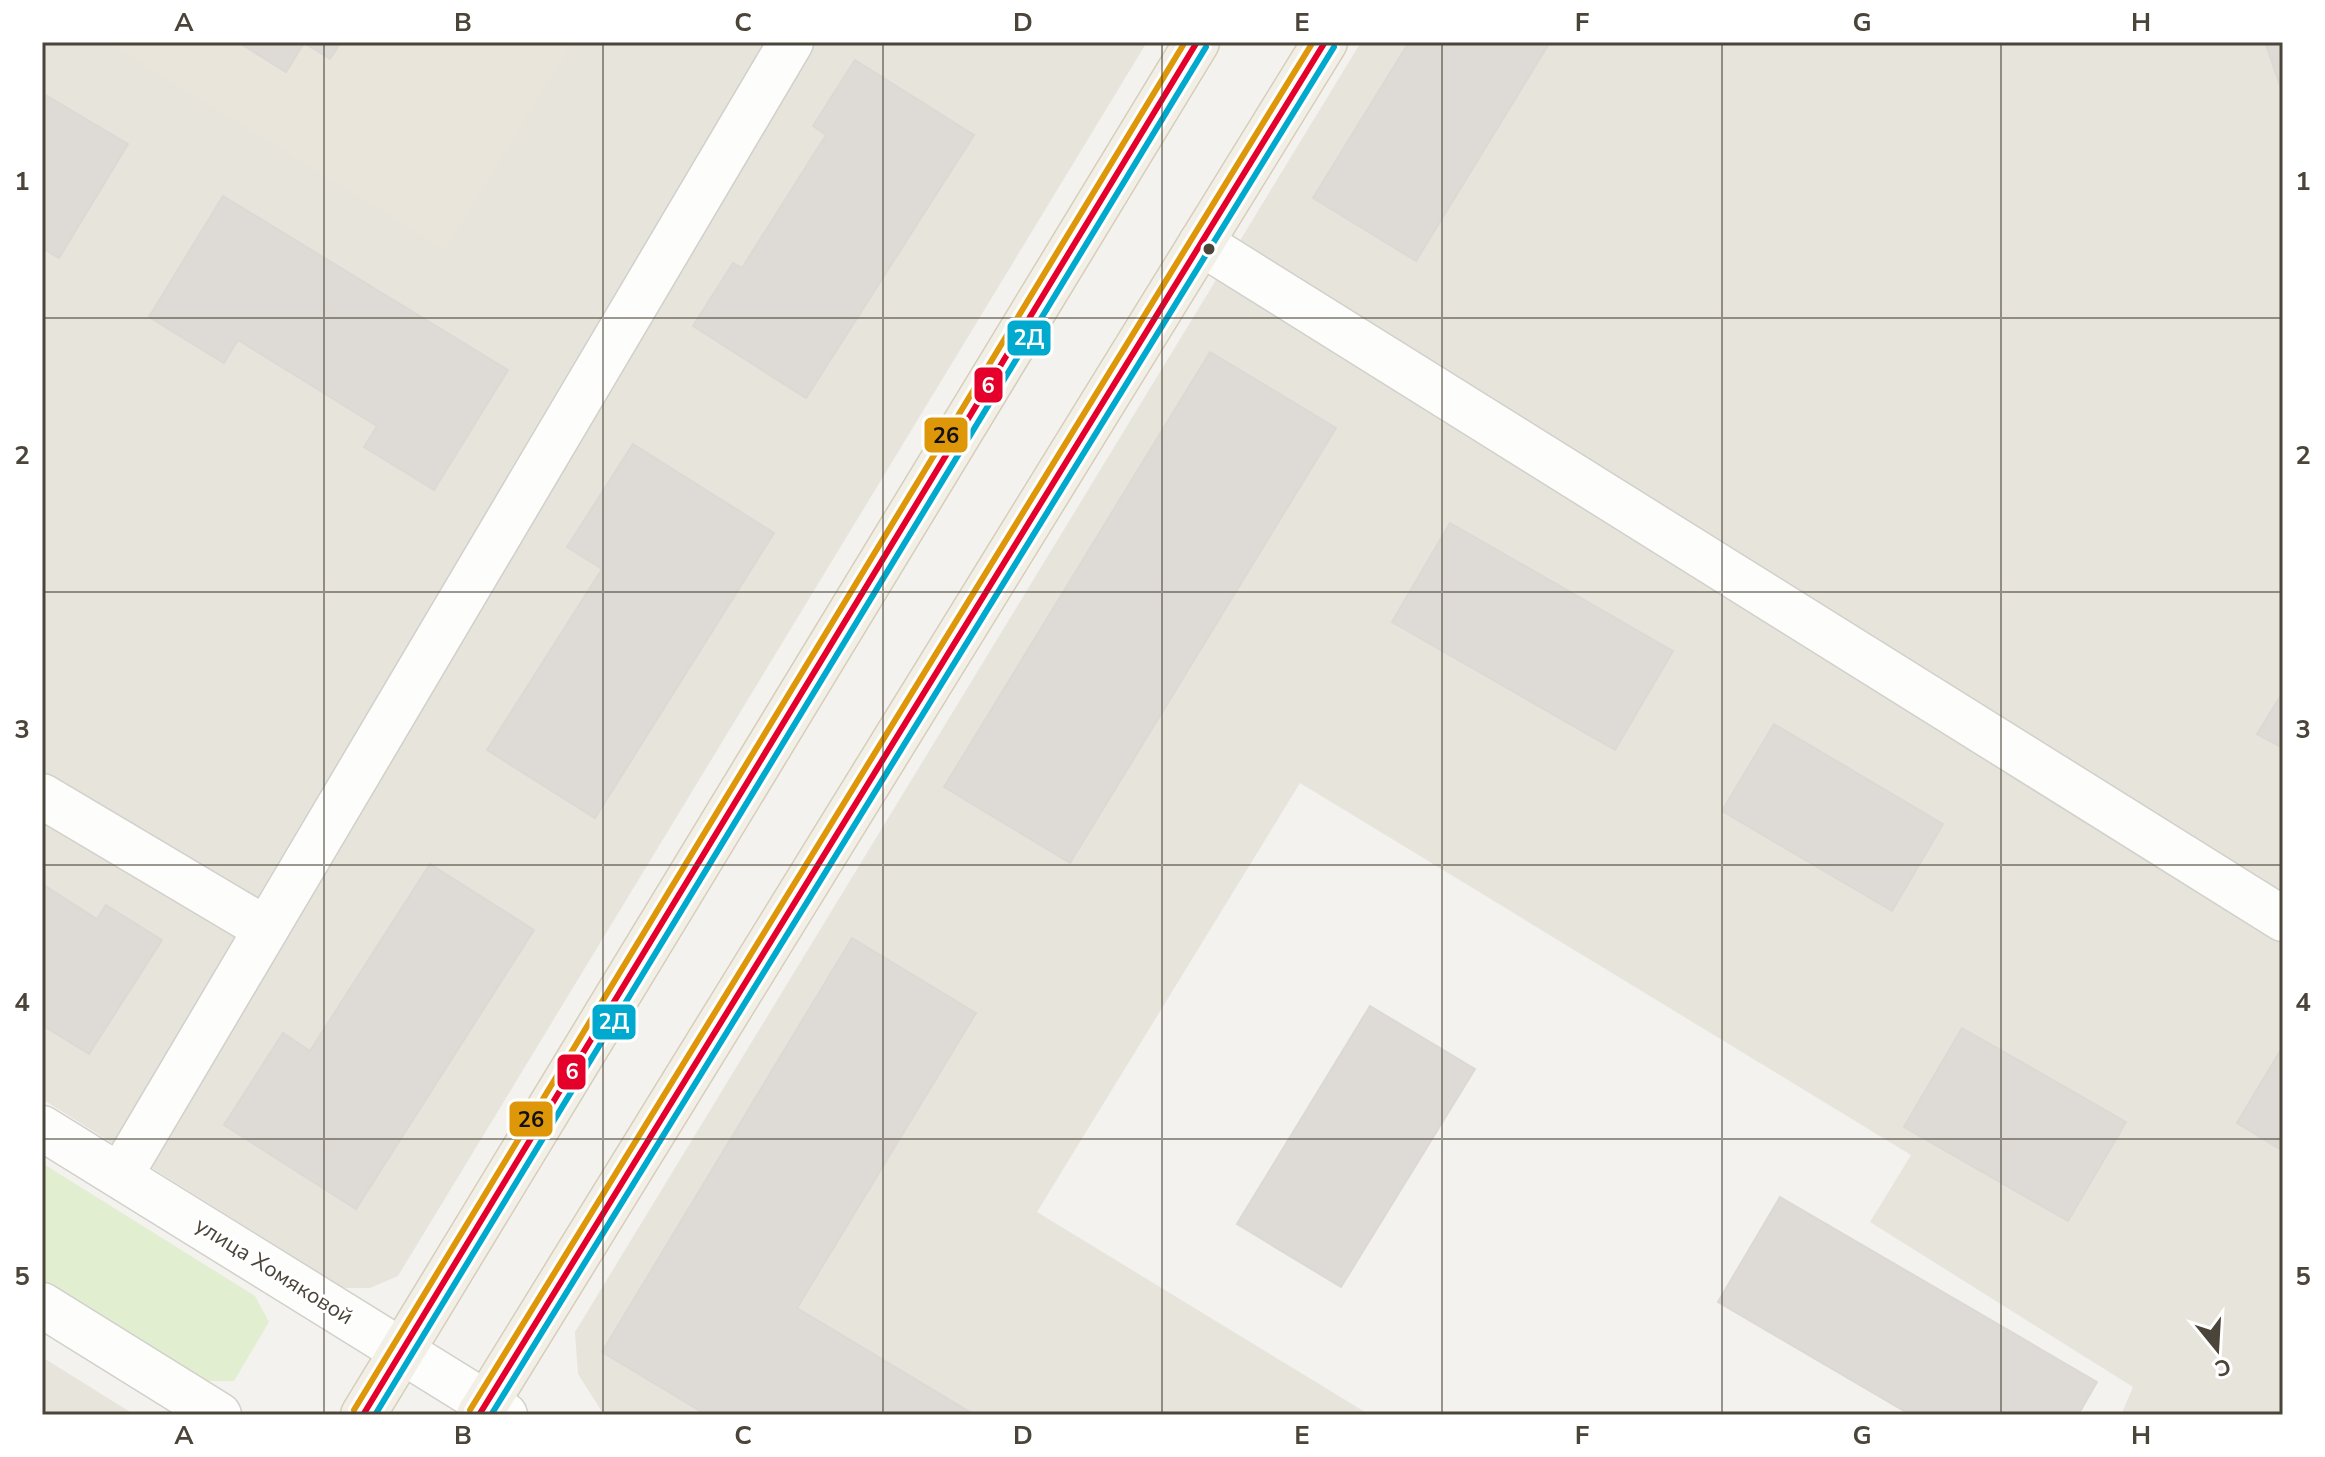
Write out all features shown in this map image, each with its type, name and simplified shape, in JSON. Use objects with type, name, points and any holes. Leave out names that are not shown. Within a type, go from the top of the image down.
[{"type":"main road","points":[[363,1415],[1197,42]]},
{"type":"main road","points":[[490,1411],[1325,42]]},
{"type":"street","points":[[120,1176],[791,42]]},
{"type":"street","points":[[1201,243],[2283,919]]},
{"type":"street","points":[[42,796],[266,929]]},
{"type":"street","name":"улица Хомяковой","points":[[42,1128],[401,1350],[490,1411]]},
{"type":"street","points":[[42,1305],[219,1415]]},
{"type":"shaded area","points":[[42,42],[1147,42],[398,1276],[370,1288],[344,1288],[42,1099]]},
{"type":"shaded area","points":[[107,42],[572,42],[445,249]]},
{"type":"shaded area","points":[[1361,42],[2283,42],[2283,1415],[2121,1415],[2133,1387],[1870,1222],[1911,1155],[1300,783],[1037,1212],[1370,1415],[604,1415],[578,1374],[575,1332]]},
{"type":"shaded area","points":[[42,1357],[135,1415],[42,1415]]},
{"type":"green space","points":[[42,1163],[255,1296],[269,1322],[234,1381],[208,1381],[42,1279]]},
{"type":"building","points":[[238,42],[341,42],[330,59],[304,43],[286,72]]},
{"type":"building","points":[[1409,42],[1550,42],[1416,261],[1313,198]]},
{"type":"building","points":[[2265,42],[2283,42],[2283,94]]},
{"type":"building","points":[[855,60],[974,135],[806,398],[693,326],[733,263],[742,268],[826,135],[813,126]]},
{"type":"building","points":[[42,93],[128,144],[59,258],[42,248]]},
{"type":"building","points":[[223,196],[508,370],[434,490],[364,447],[377,426],[238,340],[224,363],[149,317]]},
{"type":"building","points":[[1210,352],[1336,428],[1070,863],[944,787]]},
{"type":"building","points":[[633,444],[774,533],[595,818],[487,750],[602,569],[567,547]]},
{"type":"building","points":[[1450,523],[1673,651],[1615,750],[1392,622]]},
{"type":"building","points":[[2283,692],[2283,748],[2257,734]]},
{"type":"building","points":[[1774,724],[1943,824],[1892,911],[1722,811]]},
{"type":"building","points":[[430,864],[534,930],[356,1209],[224,1125],[283,1033],[310,1051]]},
{"type":"building","points":[[42,884],[97,919],[106,905],[162,940],[89,1054],[42,1025]]},
{"type":"building","points":[[852,938],[976,1013],[797,1308],[970,1412],[707,1415],[602,1352]]},
{"type":"building","points":[[1370,1006],[1475,1069],[1341,1287],[1237,1224]]},
{"type":"building","points":[[1962,1028],[2126,1122],[2068,1221],[1904,1127]]},
{"type":"building","points":[[2283,1046],[2283,1151],[2237,1123]]},
{"type":"building","points":[[1780,1197],[2097,1382],[2078,1415],[1911,1415],[1718,1302]]},
{"type":"transit line","name":"26","points":[[354,1410],[1185,42]]},
{"type":"transit line","name":"6","points":[[363,1415],[1197,42]]},
{"type":"transit line","name":"26","points":[[470,1410],[1313,42]]},
{"type":"transit line","name":"6","points":[[479,1415],[1325,42]]},
{"type":"transit line","name":"2Д","points":[[375,1415],[1206,47]]},
{"type":"transit line","name":"2Д","points":[[491,1415],[1334,47]]}]
